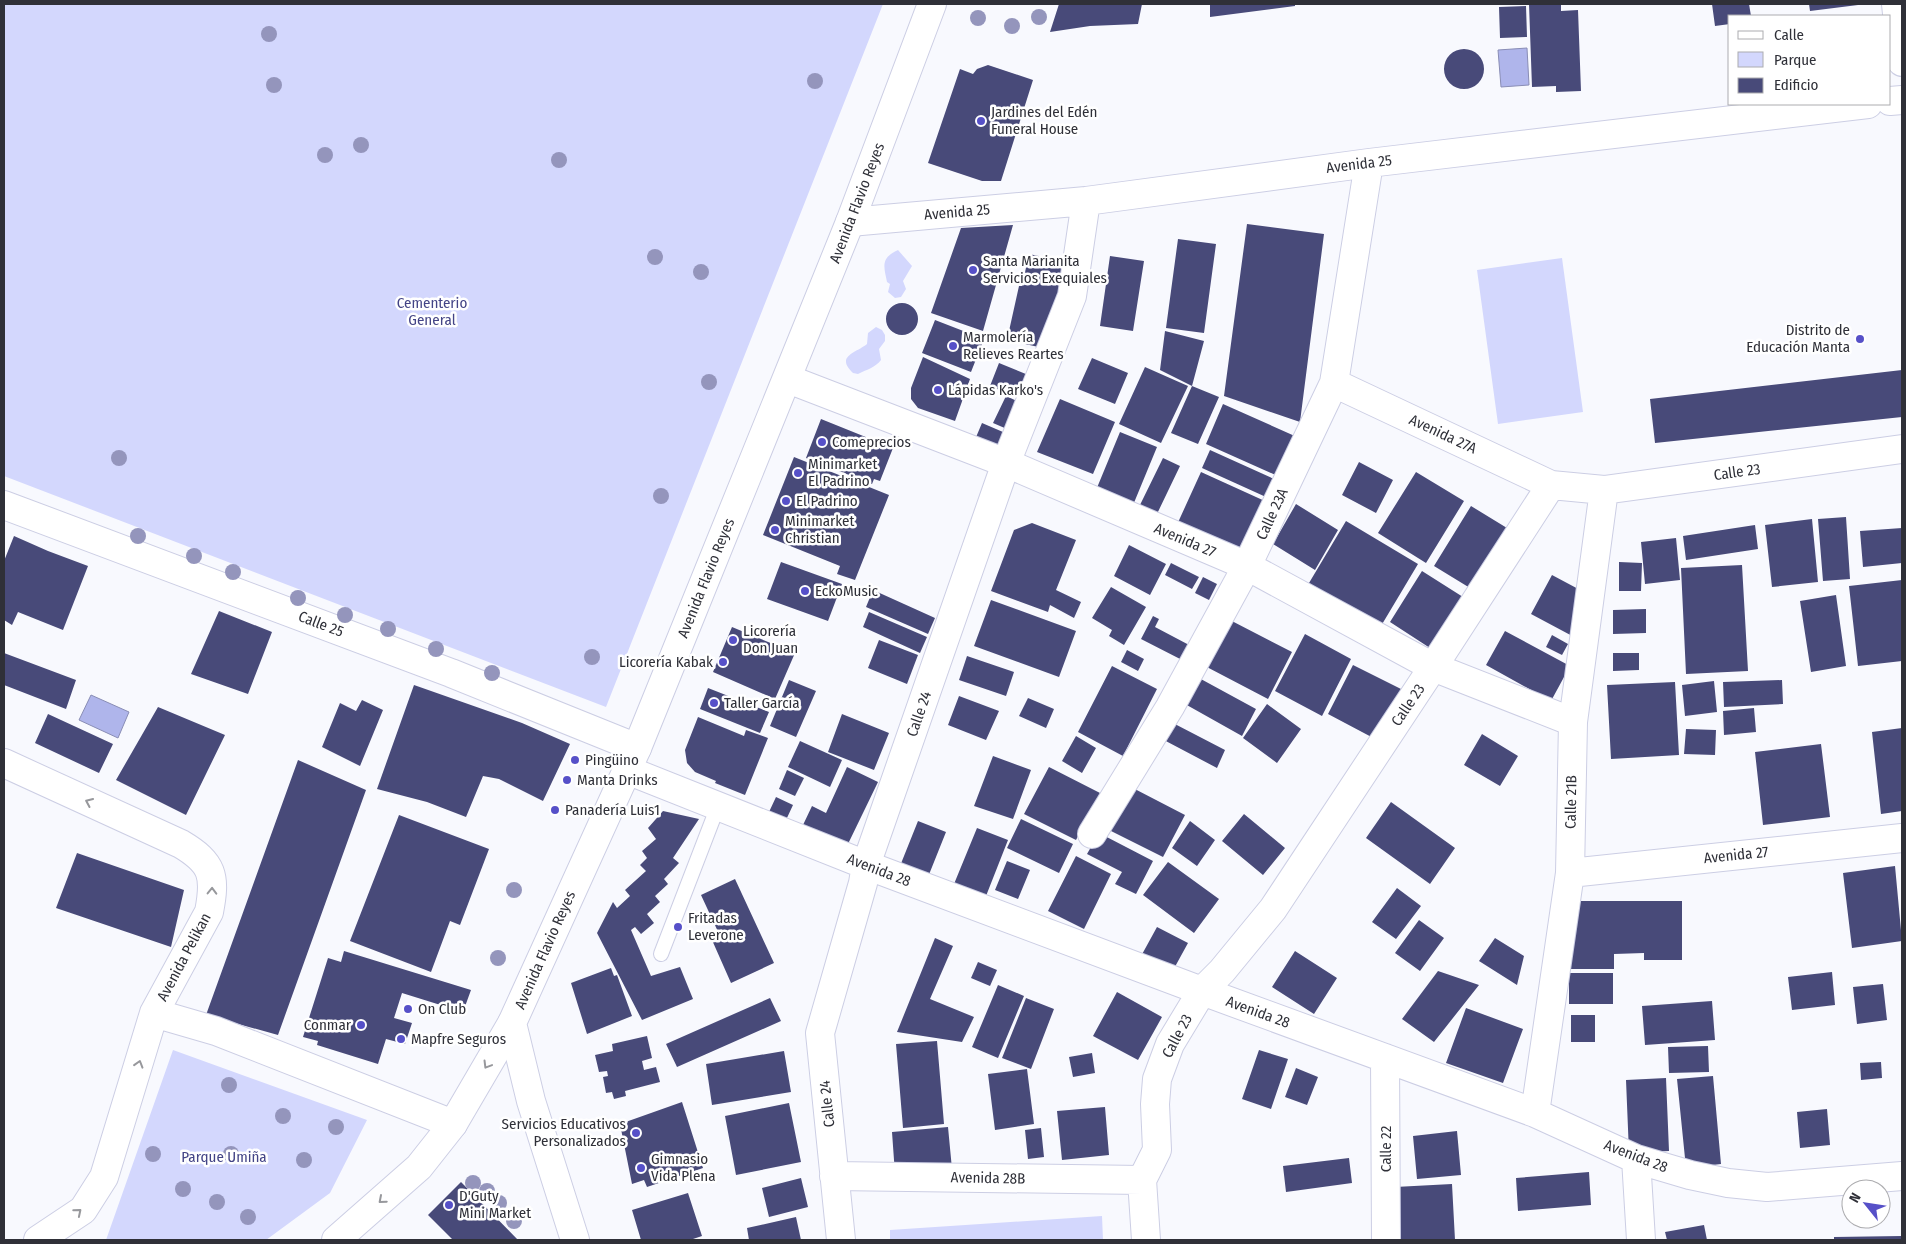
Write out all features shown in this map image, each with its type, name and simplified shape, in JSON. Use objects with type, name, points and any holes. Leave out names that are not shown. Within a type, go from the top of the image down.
[{"type":"street","name":"Avenida Flavio Reyes","points":[[336,1240],[419,1167],[452,1124],[512,1024],[632,759],[788,379],[850,222],[932,4]]},
{"type":"street","points":[[1896,4],[1902,62]]},
{"type":"street","name":"Avenida 25","points":[[850,222],[1086,200],[1368,163],[1860,105]]},
{"type":"street","name":"Calle 23A","points":[[1092,834],[1170,707],[1247,566],[1334,383],[1368,163]]},
{"type":"street","name":"Calle 24","points":[[841,1240],[820,1033],[863,883],[866,865],[1006,463],[1072,296],[1086,200]]},
{"type":"street","name":"Avenida 27","points":[[788,379],[1006,463],[1247,566],[1433,668],[1573,722]]},
{"type":"street","name":"Avenida 27A","points":[[1334,383],[1551,485]]},
{"type":"street","name":"Calle 23","points":[[1142,1180],[1157,1150],[1155,1104],[1157,1079],[1170,1044],[1202,992],[1222,971],[1273,909],[1433,668],[1551,485],[1604,490],[1902,449]]},
{"type":"street","name":"Calle 21B","points":[[1535,1113],[1570,873],[1573,722],[1604,490]]},
{"type":"street","name":"Calle 25","points":[[4,505],[451,673],[632,759]]},
{"type":"street","name":"Avenida 28","points":[[632,759],[718,806],[866,865],[1202,992],[1535,1113],[1636,1159],[1690,1175],[1728,1183],[1767,1187],[1902,1176]]},
{"type":"street","name":"Avenida Pelikan","points":[[4,763],[181,844],[196,853],[206,863],[212,874],[212,898],[209,912],[154,1013],[104,1177],[83,1210],[38,1240]]},
{"type":"street","name":"Avenida 27","points":[[1570,873],[1902,838]]},
{"type":"street","points":[[154,1013],[216,1031],[452,1124]]},
{"type":"street","points":[[512,1024],[531,1101],[575,1240]]},
{"type":"street","name":"Calle 22","points":[[1385,1058],[1386,1240]]},
{"type":"street","points":[[1636,1159],[1641,1240]]},
{"type":"street","name":"Avenida 28B","points":[[834,1176],[1142,1180]]},
{"type":"street","points":[[1142,1180],[1146,1240]]},
{"type":"lane","points":[[661,954],[718,806]]},
{"type":"green space","name":"Cementerio General","points":[[4,4],[883,4],[606,707],[4,476]]},
{"type":"green space","points":[[898,250],[912,266],[903,281],[906,289],[901,297],[895,298],[888,292],[890,284],[887,282],[885,263],[888,256]]},
{"type":"green space","points":[[1562,258],[1583,412],[1498,424],[1477,270]]},
{"type":"green space","points":[[876,327],[882,330],[885,335],[885,341],[879,349],[881,360],[867,370],[858,374],[853,373],[846,363],[847,359],[867,344],[868,333]]},
{"type":"green space","name":"Parque Umiña","points":[[173,1050],[367,1120],[330,1193],[266,1240],[106,1240]]},
{"type":"green space","points":[[1102,1216],[1103,1240],[890,1240],[890,1230]]},
{"type":"shaded area","points":[[1527,48],[1529,85],[1501,87],[1498,50]]},
{"type":"shaded area","points":[[91,695],[129,712],[118,738],[79,720]]},
{"type":"building","points":[[1059,4],[1142,4],[1138,24],[1090,26],[1050,32]]},
{"type":"building","points":[[1210,4],[1295,4],[1295,6],[1210,17]]},
{"type":"building","points":[[1529,4],[1561,4],[1561,11],[1578,10],[1581,91],[1556,92],[1556,86],[1532,87]]},
{"type":"building","points":[[1712,4],[1749,4],[1751,15],[1728,15],[1728,24],[1715,26]]},
{"type":"building","points":[[1809,4],[1858,4],[1858,5],[1810,11]]},
{"type":"building","points":[[1526,6],[1527,37],[1500,38],[1499,7]]},
{"type":"building","points":[[1464,49],[1478,55],[1484,69],[1478,83],[1464,89],[1450,83],[1444,69],[1450,55]]},
{"type":"building","name":"Jardines del Edén Funeral House","points":[[988,65],[1033,80],[1001,181],[982,181],[928,163],[960,69],[973,74],[977,69]]},
{"type":"building","points":[[1247,224],[1324,234],[1300,422],[1224,396]]},
{"type":"building","name":"Santa Marianita Servicios Exequiales","points":[[1013,225],[983,331],[931,313],[961,228]]},
{"type":"building","points":[[1178,239],[1216,244],[1204,333],[1166,328]]},
{"type":"building","points":[[1029,254],[1067,262],[1052,350],[1007,340],[1019,286],[1022,286]]},
{"type":"building","points":[[1110,256],[1144,261],[1133,331],[1100,326]]},
{"type":"building","points":[[902,303],[914,307],[918,319],[914,331],[902,335],[890,331],[886,319],[890,307]]},
{"type":"building","name":"Marmolería Relieves Reartes","points":[[935,320],[984,339],[971,372],[922,353]]},
{"type":"building","points":[[1165,331],[1204,341],[1192,386],[1160,370]]},
{"type":"building","name":"Lápidas Karko's","points":[[923,357],[970,379],[955,421],[918,408],[911,399],[911,388]]},
{"type":"building","points":[[1092,358],[1128,373],[1115,404],[1078,389]]},
{"type":"building","points":[[999,363],[1043,381],[1033,404],[990,386]]},
{"type":"building","points":[[1145,367],[1188,386],[1161,443],[1119,424]]},
{"type":"building","points":[[1902,370],[1902,417],[1655,443],[1650,399]]},
{"type":"building","points":[[1192,386],[1219,397],[1198,444],[1171,433]]},
{"type":"building","points":[[1006,396],[1035,409],[1023,436],[993,423]]},
{"type":"building","points":[[1060,399],[1115,422],[1093,474],[1037,452]]},
{"type":"building","points":[[1223,404],[1297,437],[1280,477],[1206,444]]},
{"type":"building","points":[[821,419],[893,448],[880,481],[874,479],[872,484],[806,458]]},
{"type":"building","points":[[982,423],[1010,435],[998,461],[971,449]]},
{"type":"building","points":[[1120,432],[1157,447],[1131,510],[1094,495]]},
{"type":"building","points":[[1210,450],[1274,479],[1266,497],[1202,468]]},
{"type":"building","points":[[794,457],[889,495],[855,580],[837,574],[840,566],[763,535]]},
{"type":"building","points":[[1163,458],[1180,466],[1156,516],[1139,507]]},
{"type":"building","points":[[1359,462],[1393,480],[1376,513],[1342,495]]},
{"type":"building","points":[[1201,472],[1267,502],[1241,559],[1175,529]]},
{"type":"building","points":[[1416,472],[1464,501],[1426,563],[1378,533]]},
{"type":"building","points":[[1296,504],[1338,530],[1315,570],[1273,544]]},
{"type":"building","points":[[1471,506],[1507,528],[1470,588],[1434,566]]},
{"type":"building","points":[[1846,517],[1850,579],[1823,581],[1818,519]]},
{"type":"building","points":[[1812,519],[1818,582],[1772,587],[1765,525]]},
{"type":"building","points":[[1346,521],[1418,564],[1381,626],[1309,583]]},
{"type":"building","points":[[1032,523],[1076,540],[1056,590],[1081,602],[1074,618],[1050,605],[1048,612],[991,591],[1014,530]]},
{"type":"building","points":[[1755,525],[1758,549],[1686,560],[1683,536]]},
{"type":"building","points":[[1902,528],[1902,563],[1863,567],[1860,531]]},
{"type":"building","points":[[14,536],[88,566],[63,630],[18,612],[12,625],[4,620],[4,561]]},
{"type":"building","points":[[1676,538],[1680,580],[1645,584],[1641,542]]},
{"type":"building","points":[[1129,545],[1166,564],[1150,595],[1114,576]]},
{"type":"building","name":"EckoMusic","points":[[781,562],[842,584],[828,621],[767,599]]},
{"type":"building","points":[[1619,562],[1642,563],[1641,591],[1619,591]]},
{"type":"building","points":[[1171,563],[1199,577],[1192,589],[1165,575]]},
{"type":"building","points":[[1742,565],[1748,671],[1686,674],[1681,568]]},
{"type":"building","points":[[1422,571],[1463,597],[1430,648],[1390,622]]},
{"type":"building","points":[[1552,575],[1597,599],[1576,638],[1531,614]]},
{"type":"building","points":[[1203,577],[1217,584],[1209,600],[1195,593]]},
{"type":"building","points":[[1902,580],[1902,661],[1858,666],[1849,586]]},
{"type":"building","points":[[1111,587],[1146,607],[1124,645],[1109,636],[1112,630],[1092,618]]},
{"type":"building","points":[[873,590],[935,618],[928,634],[866,607]]},
{"type":"building","points":[[1836,595],[1846,666],[1811,672],[1800,601]]},
{"type":"building","points":[[991,600],[1076,631],[1059,677],[974,646]]},
{"type":"building","points":[[1646,609],[1646,633],[1613,634],[1613,610]]},
{"type":"building","points":[[219,611],[272,632],[248,694],[191,674]]},
{"type":"building","points":[[869,612],[927,637],[920,653],[863,627]]},
{"type":"building","points":[[1153,616],[1159,619],[1155,627],[1191,646],[1184,661],[1141,639]]},
{"type":"building","points":[[1228,619],[1292,652],[1268,699],[1203,665]]},
{"type":"building","points":[[732,627],[795,653],[775,699],[713,672]]},
{"type":"building","points":[[1505,631],[1570,666],[1551,701],[1486,665]]},
{"type":"building","points":[[1305,634],[1351,659],[1322,716],[1275,691]]},
{"type":"building","points":[[1552,635],[1568,644],[1562,655],[1546,647]]},
{"type":"building","points":[[879,640],[918,655],[907,684],[868,668]]},
{"type":"building","points":[[1127,650],[1144,659],[1138,671],[1121,662]]},
{"type":"building","points":[[4,653],[76,680],[66,709],[4,685]]},
{"type":"building","points":[[1613,653],[1639,653],[1639,670],[1613,671]]},
{"type":"building","points":[[967,656],[1014,672],[1006,696],[959,680]]},
{"type":"building","points":[[1353,665],[1405,691],[1379,741],[1328,714]]},
{"type":"building","points":[[1112,666],[1157,689],[1123,756],[1078,732]]},
{"type":"building","points":[[1199,678],[1256,709],[1242,736],[1185,704]]},
{"type":"building","points":[[789,680],[816,691],[796,737],[770,726]]},
{"type":"building","points":[[1782,680],[1783,704],[1724,707],[1723,682]]},
{"type":"building","points":[[1714,681],[1717,712],[1685,716],[1682,685]]},
{"type":"building","points":[[1675,682],[1679,755],[1611,759],[1607,685]]},
{"type":"building","points":[[414,685],[522,723],[570,744],[543,801],[499,779],[483,776],[466,817],[427,802],[377,789]]},
{"type":"building","points":[[708,688],[769,712],[760,733],[700,709]]},
{"type":"building","points":[[959,696],[999,711],[986,740],[948,725]]},
{"type":"building","points":[[1028,698],[1054,709],[1046,728],[1019,716]]},
{"type":"building","points":[[362,700],[383,710],[360,766],[322,747],[340,703],[356,711]]},
{"type":"building","points":[[1267,704],[1301,729],[1277,763],[1243,738]]},
{"type":"building","points":[[158,707],[225,735],[186,815],[116,780]]},
{"type":"building","points":[[1754,708],[1756,732],[1724,735],[1723,711]]},
{"type":"building","points":[[48,714],[113,744],[99,773],[35,743]]},
{"type":"building","points":[[842,714],[889,733],[874,770],[828,752]]},
{"type":"building","points":[[698,717],[744,736],[746,730],[768,738],[745,795],[715,783],[716,781],[695,772],[687,763],[685,750]]},
{"type":"building","points":[[1171,722],[1225,750],[1217,768],[1162,739]]},
{"type":"building","points":[[1902,728],[1902,811],[1881,814],[1872,732]]},
{"type":"building","points":[[1686,729],[1716,730],[1715,755],[1684,754]]},
{"type":"building","points":[[1482,734],[1518,756],[1500,786],[1464,765]]},
{"type":"building","points":[[1076,736],[1096,748],[1082,773],[1062,761]]},
{"type":"building","points":[[800,741],[842,760],[830,787],[788,767]]},
{"type":"building","points":[[1821,744],[1830,817],[1763,825],[1755,752]]},
{"type":"building","points":[[993,756],[1031,770],[1013,819],[974,806]]},
{"type":"building","points":[[298,760],[366,790],[278,1035],[206,1015]]},
{"type":"building","points":[[847,767],[878,782],[847,846],[803,825],[812,806],[826,813]]},
{"type":"building","points":[[1049,767],[1100,793],[1076,840],[1024,814]]},
{"type":"building","points":[[787,770],[804,778],[795,796],[779,789]]},
{"type":"building","points":[[1129,786],[1185,815],[1163,857],[1107,829]]},
{"type":"building","points":[[776,797],[793,805],[786,820],[769,812]]},
{"type":"building","points":[[1391,802],[1455,848],[1430,884],[1366,838]]},
{"type":"building","points":[[663,811],[699,819],[673,858],[679,863],[664,879],[668,884],[655,896],[660,902],[647,914],[654,923],[641,934],[635,927],[631,930],[651,976],[680,967],[693,999],[642,1020],[597,933],[613,902],[617,908],[630,896],[625,890],[646,871],[640,865],[647,858],[642,851],[656,839],[648,828]]},
{"type":"building","points":[[1244,814],[1285,848],[1263,875],[1222,841]]},
{"type":"building","points":[[399,815],[489,849],[460,925],[450,921],[431,972],[350,941]]},
{"type":"building","points":[[1021,819],[1073,844],[1059,873],[1007,848]]},
{"type":"building","points":[[918,821],[946,832],[928,877],[900,866]]},
{"type":"building","points":[[1190,821],[1215,840],[1197,866],[1172,848]]},
{"type":"building","points":[[977,828],[1008,840],[986,896],[954,884]]},
{"type":"building","points":[[1099,833],[1153,861],[1136,894],[1115,884],[1122,872],[1087,854]]},
{"type":"building","points":[[77,853],[184,890],[171,947],[56,908]]},
{"type":"building","points":[[1076,856],[1111,874],[1084,929],[1048,911]]},
{"type":"building","points":[[1007,861],[1030,870],[1018,899],[995,890]]},
{"type":"building","points":[[1168,862],[1219,899],[1194,933],[1143,895]]},
{"type":"building","points":[[1895,866],[1902,941],[1852,948],[1843,873]]},
{"type":"building","points":[[735,879],[774,963],[731,983],[712,940],[720,936],[701,895]]},
{"type":"building","points":[[1397,888],[1421,906],[1396,939],[1372,922]]},
{"type":"building","points":[[1570,901],[1682,901],[1682,960],[1644,960],[1644,953],[1614,954],[1614,969],[1570,969]]},
{"type":"building","points":[[1419,920],[1444,938],[1420,971],[1395,953]]},
{"type":"building","points":[[1157,927],[1188,943],[1171,974],[1140,958]]},
{"type":"building","points":[[935,938],[953,946],[930,999],[974,1017],[962,1042],[897,1032]]},
{"type":"building","points":[[1495,938],[1524,956],[1517,985],[1479,961]]},
{"type":"building","points":[[344,951],[471,990],[463,1012],[402,993],[394,1018],[412,1023],[405,1044],[386,1039],[378,1064],[317,1045],[318,1041],[303,1037],[328,958],[341,962]]},
{"type":"building","points":[[1295,951],[1337,978],[1314,1014],[1272,987]]},
{"type":"building","points":[[978,962],[997,970],[990,986],[971,978]]},
{"type":"building","points":[[611,968],[614,976],[617,975],[632,1016],[587,1034],[571,983]]},
{"type":"building","points":[[1438,971],[1479,985],[1434,1042],[1402,1019]]},
{"type":"building","points":[[1832,972],[1835,1005],[1792,1010],[1788,977]]},
{"type":"building","points":[[1569,973],[1613,973],[1613,1004],[1569,1004]]},
{"type":"building","points":[[1883,984],[1887,1020],[1857,1024],[1853,987]]},
{"type":"building","points":[[998,985],[1024,996],[998,1058],[972,1047]]},
{"type":"building","points":[[1117,992],[1162,1017],[1138,1060],[1093,1036]]},
{"type":"building","points":[[770,998],[781,1021],[677,1067],[666,1044]]},
{"type":"building","points":[[1026,998],[1054,1009],[1031,1069],[1002,1058]]},
{"type":"building","points":[[1712,1001],[1715,1040],[1645,1045],[1642,1006]]},
{"type":"building","points":[[1466,1008],[1523,1029],[1503,1083],[1446,1063]]},
{"type":"building","points":[[1571,1015],[1595,1015],[1595,1042],[1571,1042]]},
{"type":"building","points":[[647,1036],[652,1058],[642,1061],[644,1070],[656,1067],[660,1082],[625,1091],[626,1096],[614,1099],[612,1092],[606,1093],[603,1077],[608,1076],[607,1071],[599,1072],[595,1055],[613,1051],[612,1044]]},
{"type":"building","points":[[937,1041],[944,1124],[903,1128],[896,1044]]},
{"type":"building","points":[[1708,1046],[1709,1072],[1669,1073],[1668,1047]]},
{"type":"building","points":[[1259,1050],[1288,1059],[1271,1109],[1242,1099]]},
{"type":"building","points":[[784,1051],[791,1092],[712,1105],[706,1064]]},
{"type":"building","points":[[1092,1053],[1095,1073],[1073,1077],[1069,1057]]},
{"type":"building","points":[[1881,1062],[1882,1078],[1861,1080],[1860,1063]]},
{"type":"building","points":[[1296,1068],[1318,1077],[1307,1105],[1285,1097]]},
{"type":"building","points":[[1027,1069],[1034,1124],[995,1130],[988,1074]]},
{"type":"building","points":[[1713,1076],[1721,1164],[1686,1168],[1677,1079]]},
{"type":"building","points":[[1666,1078],[1669,1151],[1629,1153],[1626,1080]]},
{"type":"building","points":[[682,1102],[703,1168],[647,1187],[644,1180],[632,1184],[620,1124]]},
{"type":"building","points":[[789,1103],[801,1162],[736,1175],[725,1116]]},
{"type":"building","points":[[1105,1107],[1109,1155],[1062,1160],[1057,1111]]},
{"type":"building","points":[[1827,1109],[1830,1145],[1800,1148],[1797,1112]]},
{"type":"building","points":[[948,1127],[952,1169],[895,1174],[892,1132]]},
{"type":"building","points":[[1041,1128],[1044,1157],[1028,1159],[1025,1130]]},
{"type":"building","points":[[1457,1131],[1461,1175],[1417,1179],[1413,1136]]},
{"type":"building","points":[[1349,1158],[1352,1183],[1286,1192],[1283,1166]]},
{"type":"building","points":[[1589,1172],[1591,1205],[1518,1211],[1516,1178]]},
{"type":"building","points":[[801,1178],[808,1207],[769,1217],[762,1188]]},
{"type":"building","points":[[461,1182],[518,1240],[453,1240],[428,1215]]},
{"type":"building","points":[[1452,1184],[1455,1240],[1398,1240],[1395,1187]]},
{"type":"building","points":[[688,1193],[702,1236],[690,1240],[641,1240],[632,1210]]},
{"type":"building","points":[[796,1217],[801,1240],[749,1240],[747,1228]]},
{"type":"building","points":[[1704,1225],[1707,1240],[1667,1240],[1665,1232]]},
{"type":"building","points":[[1902,1236],[1902,1240],[1834,1240],[1834,1237]]},
{"type":"place","name":"Jardines del Edén Funeral House","points":[[981,121]]},
{"type":"place","name":"Santa Marianita Servicios Exequiales","points":[[973,270]]},
{"type":"place","name":"Distrito de Educación Manta","points":[[1860,339]]},
{"type":"place","name":"Marmolería Relieves Reartes","points":[[953,346]]},
{"type":"place","name":"Lápidas Karko's","points":[[938,390]]},
{"type":"place","name":"Comeprecios","points":[[822,442]]},
{"type":"place","name":"Minimarket El Padrino","points":[[798,473]]},
{"type":"place","name":"El Padrino","points":[[786,501]]},
{"type":"place","name":"Minimarket Christian","points":[[775,530]]},
{"type":"place","name":"EckoMusic","points":[[805,591]]},
{"type":"place","name":"Licorería Don Juan","points":[[733,640]]},
{"type":"place","name":"Licorería Kabak","points":[[723,662]]},
{"type":"place","name":"Taller García","points":[[714,703]]},
{"type":"place","name":"Pingüino","points":[[575,760]]},
{"type":"place","name":"Manta Drinks","points":[[567,780]]},
{"type":"place","name":"Panadería Luis1","points":[[555,810]]},
{"type":"place","name":"Fritadas Leverone","points":[[678,927]]},
{"type":"place","name":"On Club","points":[[408,1009]]},
{"type":"place","name":"Conmar","points":[[361,1025]]},
{"type":"place","name":"Mapfre Seguros","points":[[401,1039]]},
{"type":"place","name":"Servicios Educativos Personalizados","points":[[636,1133]]},
{"type":"place","name":"Gimnasio Vida Plena","points":[[641,1168]]},
{"type":"place","name":"D'Guty Mini Market","points":[[449,1205]]}]
